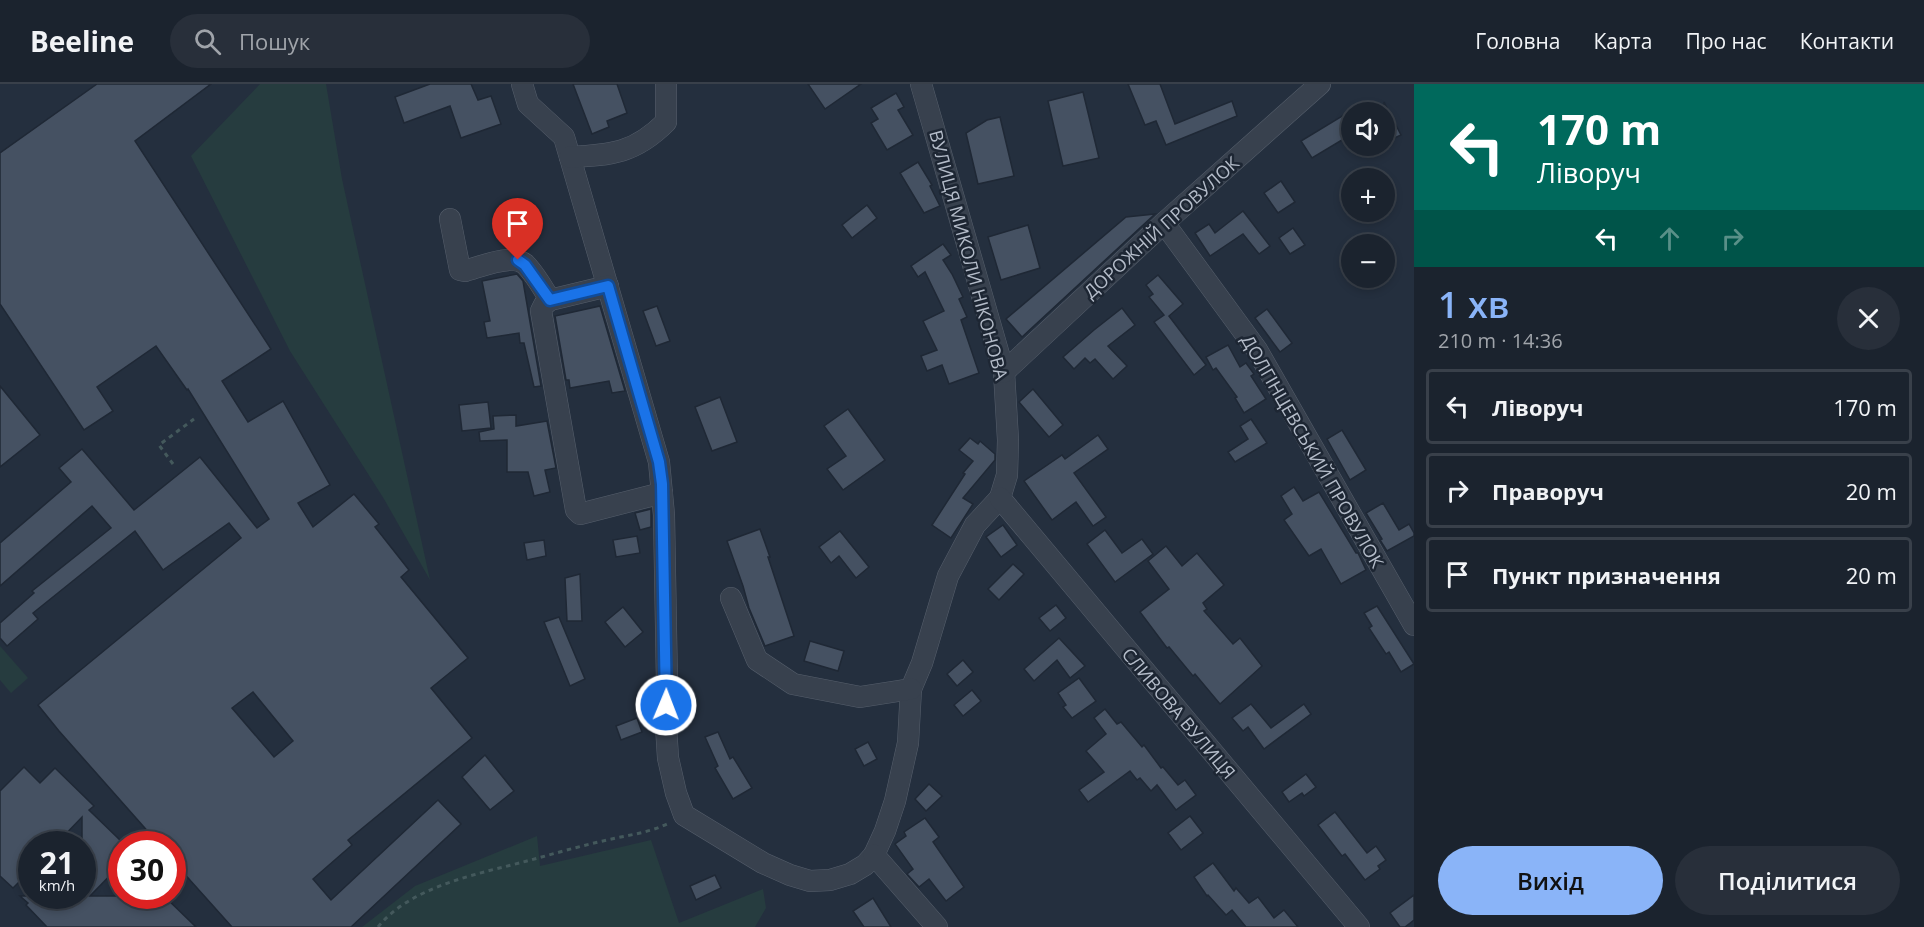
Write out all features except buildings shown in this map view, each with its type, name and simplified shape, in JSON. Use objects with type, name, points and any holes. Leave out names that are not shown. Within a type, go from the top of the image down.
[{"type":"street","points":[[522,84],[528,104],[564,137],[659,462],[663,493],[668,758],[684,815],[764,863],[810,881],[830,880],[850,874],[865,865],[874,855],[885,831],[908,743],[911,689],[922,663],[948,576],[975,525],[1000,498]]},
{"type":"street","points":[[570,157],[607,155],[632,147],[652,136],[666,122],[666,84]]},
{"type":"street","name":"ВУЛИЦЯ МИКОЛИ НІКОНОВА","points":[[921,84],[1004,372],[1008,440],[1007,475],[1000,498]]},
{"type":"street","name":"ДОРОЖНІЙ ПРОВУЛОК","points":[[1004,372],[1317,85]]},
{"type":"street","points":[[450,219],[460,270],[465,271],[506,260],[518,260],[525,265],[550,300]]},
{"type":"street","name":"ДОЛГІНЦЕВСЬКИЙ ПРОВУЛОК","points":[[1164,223],[1257,350],[1414,626]]},
{"type":"street","points":[[608,286],[550,300],[541,311],[577,513],[663,493]]},
{"type":"street","name":"СЛИВОВА ВУЛИЦЯ","points":[[1000,498],[1359,927]]},
{"type":"street","points":[[731,598],[757,660],[793,684],[860,697],[911,689]]},
{"type":"street","points":[[874,855],[937,927]]},
{"type":"path","points":[[173,464],[159,445],[194,419]]},
{"type":"path","points":[[378,927],[385,918],[406,903],[431,890],[481,872],[646,832],[684,815]]},
{"type":"green space","points":[[260,84],[326,84],[342,179],[430,580],[384,499],[290,351],[191,156]]},
{"type":"green space","points":[[0,646],[28,678],[11,693],[0,680]]},
{"type":"green space","points":[[537,836],[540,866],[651,840],[679,923],[763,889],[766,908],[755,927],[362,927],[415,886]]},
{"type":"route","points":[[518,260],[525,265],[550,300],[608,286],[659,462],[664,515],[666,705]]}]
